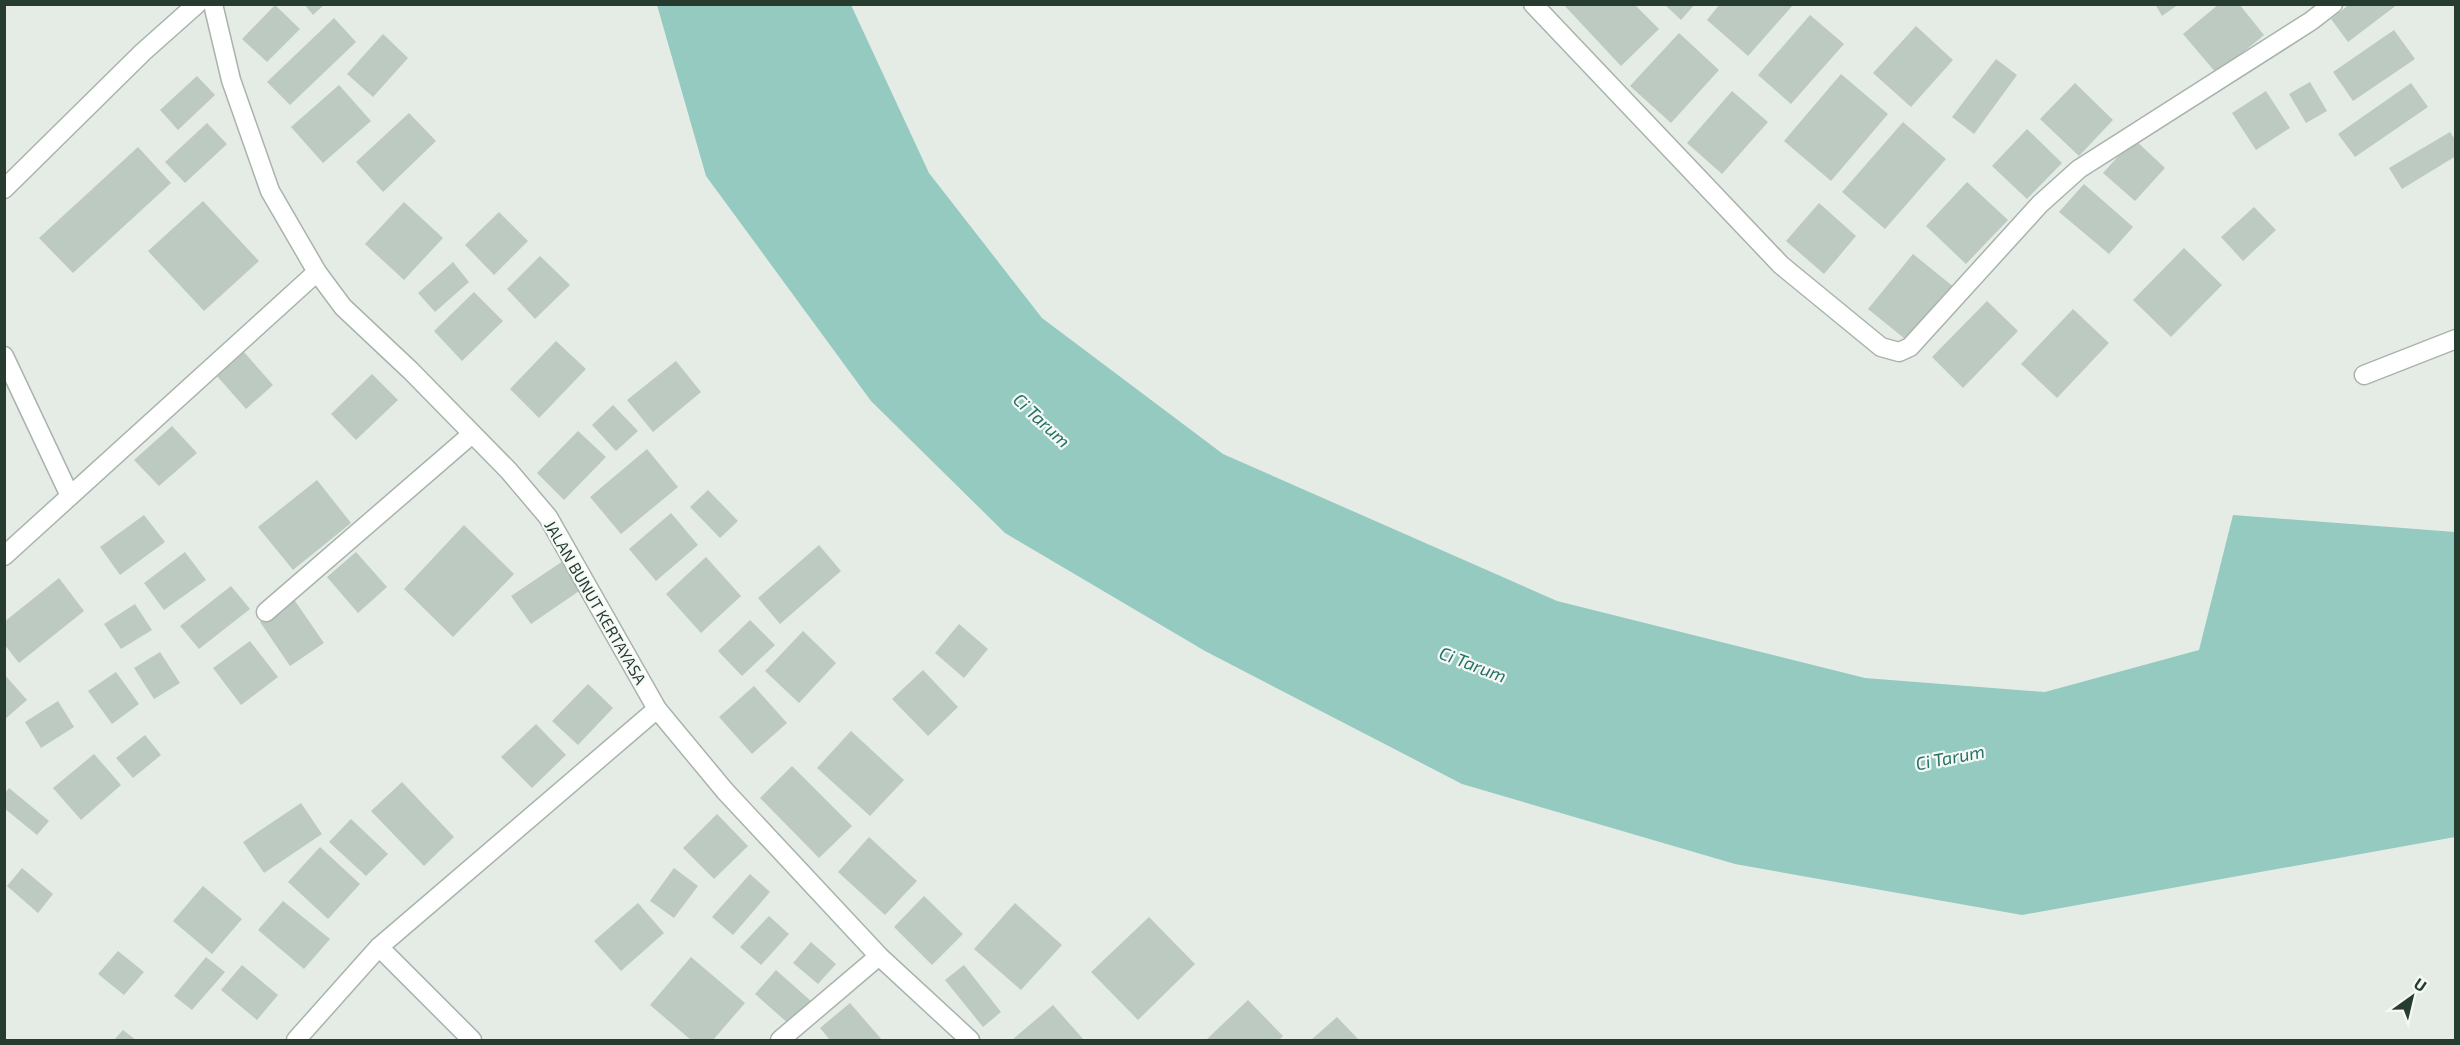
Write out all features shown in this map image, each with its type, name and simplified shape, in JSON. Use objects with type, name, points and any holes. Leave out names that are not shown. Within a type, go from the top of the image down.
[{"type":"street","points":[[4,189],[143,52],[197,4]]},
{"type":"street","name":"JALAN BUNUT KERTAYASA","points":[[213,4],[231,80],[270,191],[317,272],[343,307],[411,370],[509,471],[548,517],[657,709],[725,791],[879,956],[970,1041]]},
{"type":"street","points":[[1540,7],[1781,266],[1881,347],[1899,352],[1910,347],[2040,204],[2079,169],[2311,21],[2333,4]]},
{"type":"street","points":[[4,556],[317,272]]},
{"type":"street","points":[[2364,375],[2456,339]]},
{"type":"street","points":[[4,356],[70,496]]},
{"type":"street","points":[[266,612],[472,434]]},
{"type":"street","points":[[296,1041],[379,947],[657,709]]},
{"type":"street","points":[[379,947],[472,1041]]},
{"type":"street","points":[[780,1041],[879,956]]},
{"type":"water","name":"Ci Tarum","points":[[657,5],[851,5],[929,173],[1042,318],[1223,454],[1557,601],[1865,678],[2045,692],[2199,650],[2233,515],[2455,532],[2455,837],[2022,915],[1735,864],[1462,784],[1205,651],[1005,533],[871,401],[706,176]]},
{"type":"building","points":[[304,4],[325,4],[313,15]]},
{"type":"building","points":[[1563,4],[1634,4],[1659,29],[1621,66]]},
{"type":"building","points":[[1664,4],[1695,4],[1681,20]]},
{"type":"building","points":[[1720,4],[1794,4],[1748,56],[1707,20]]},
{"type":"building","points":[[2155,4],[2179,4],[2162,16]]},
{"type":"building","points":[[2219,4],[2239,4],[2264,35],[2217,74],[2183,34]]},
{"type":"building","points":[[2350,4],[2398,4],[2348,42],[2331,19]]},
{"type":"building","points":[[275,5],[300,29],[267,62],[242,39]]},
{"type":"building","points":[[1810,15],[1844,44],[1791,104],[1758,75]]},
{"type":"building","points":[[334,18],[356,42],[290,105],[267,82]]},
{"type":"building","points":[[1916,26],[1953,60],[1911,107],[1873,73]]},
{"type":"building","points":[[2394,30],[2415,59],[2353,101],[2333,72]]},
{"type":"building","points":[[1679,33],[1719,70],[1671,123],[1630,86]]},
{"type":"building","points":[[383,34],[408,58],[373,97],[347,74]]},
{"type":"building","points":[[1996,59],[2017,75],[1974,134],[1952,117]]},
{"type":"building","points":[[1841,74],[1888,114],[1831,181],[1784,141]]},
{"type":"building","points":[[197,76],[215,95],[178,130],[160,110]]},
{"type":"building","points":[[2310,82],[2327,111],[2306,123],[2289,94]]},
{"type":"building","points":[[2075,83],[2113,120],[2079,156],[2040,119]]},
{"type":"building","points":[[2411,83],[2428,107],[2355,157],[2338,134]]},
{"type":"building","points":[[339,85],[371,121],[323,163],[291,127]]},
{"type":"building","points":[[1732,91],[1768,122],[1722,174],[1687,143]]},
{"type":"building","points":[[2266,91],[2290,128],[2256,150],[2232,113]]},
{"type":"building","points":[[409,113],[436,141],[383,192],[356,162]]},
{"type":"building","points":[[1903,122],[1946,159],[1885,229],[1842,192]]},
{"type":"building","points":[[207,123],[227,144],[185,183],[165,162]]},
{"type":"building","points":[[2027,129],[2062,163],[2027,199],[1992,166]]},
{"type":"building","points":[[2450,132],[2456,141],[2456,156],[2402,189],[2389,168]]},
{"type":"building","points":[[2134,139],[2165,168],[2135,201],[2103,173]]},
{"type":"building","points":[[138,147],[171,183],[73,273],[39,238]]},
{"type":"building","points":[[1967,182],[2008,220],[1966,264],[1926,226]]},
{"type":"building","points":[[2084,184],[2133,227],[2109,254],[2059,212]]},
{"type":"building","points":[[203,201],[259,261],[204,311],[148,251]]},
{"type":"building","points":[[404,202],[443,238],[404,280],[365,244]]},
{"type":"building","points":[[1819,203],[1856,236],[1824,274],[1786,241]]},
{"type":"building","points":[[2254,207],[2276,230],[2243,261],[2221,237]]},
{"type":"building","points":[[499,212],[528,241],[494,275],[465,245]]},
{"type":"building","points":[[2184,248],[2222,285],[2171,337],[2133,300]]},
{"type":"building","points":[[1913,254],[1955,288],[1910,343],[1868,309]]},
{"type":"building","points":[[540,256],[570,285],[535,319],[507,289]]},
{"type":"building","points":[[453,262],[469,282],[435,312],[418,293]]},
{"type":"building","points":[[474,292],[503,321],[462,361],[434,331]]},
{"type":"building","points":[[1987,301],[2018,331],[1963,388],[1932,357]]},
{"type":"building","points":[[2073,309],[2109,343],[2057,398],[2021,364]]},
{"type":"building","points":[[556,341],[586,369],[539,418],[510,389]]},
{"type":"building","points":[[244,352],[273,385],[246,409],[217,376]]},
{"type":"building","points":[[676,361],[701,392],[653,432],[627,400]]},
{"type":"building","points":[[372,374],[398,400],[356,440],[331,414]]},
{"type":"building","points":[[613,405],[638,431],[616,451],[592,425]]},
{"type":"building","points":[[172,426],[197,453],[159,486],[134,460]]},
{"type":"building","points":[[578,431],[606,457],[564,500],[537,473]]},
{"type":"building","points":[[647,449],[678,487],[621,534],[590,497]]},
{"type":"building","points":[[317,480],[351,523],[293,570],[258,527]]},
{"type":"building","points":[[708,490],[738,521],[720,538],[690,507]]},
{"type":"building","points":[[671,513],[698,545],[656,581],[629,549]]},
{"type":"building","points":[[144,515],[165,542],[120,575],[100,547]]},
{"type":"building","points":[[464,525],[514,574],[453,637],[404,589]]},
{"type":"building","points":[[819,545],[841,571],[780,624],[758,598]]},
{"type":"building","points":[[185,552],[206,580],[164,610],[144,583]]},
{"type":"building","points":[[356,552],[387,587],[358,613],[327,577]]},
{"type":"building","points":[[706,557],[741,596],[701,633],[666,594]]},
{"type":"building","points":[[563,561],[582,589],[531,624],[511,596]]},
{"type":"building","points":[[59,578],[84,611],[19,663],[4,644],[4,622]]},
{"type":"building","points":[[231,586],[250,609],[199,649],[180,626]]},
{"type":"building","points":[[293,598],[324,643],[290,666],[260,622]]},
{"type":"building","points":[[135,604],[152,630],[121,649],[104,624]]},
{"type":"building","points":[[750,620],[775,645],[742,676],[718,651]]},
{"type":"building","points":[[959,624],[988,649],[964,678],[935,653]]},
{"type":"building","points":[[803,631],[836,663],[799,703],[765,671]]},
{"type":"building","points":[[250,641],[278,677],[241,705],[213,668]]},
{"type":"building","points":[[160,652],[180,683],[154,699],[134,668]]},
{"type":"building","points":[[923,670],[958,707],[928,736],[892,699]]},
{"type":"building","points":[[116,672],[139,704],[112,724],[88,691]]},
{"type":"building","points":[[4,674],[27,700],[4,720]]},
{"type":"building","points":[[588,684],[613,708],[578,745],[552,721]]},
{"type":"building","points":[[754,686],[787,723],[752,754],[719,717]]},
{"type":"building","points":[[58,701],[74,727],[41,748],[25,722]]},
{"type":"building","points":[[536,724],[566,755],[532,788],[501,757]]},
{"type":"building","points":[[851,731],[904,780],[870,816],[817,768]]},
{"type":"building","points":[[145,735],[161,755],[133,778],[116,758]]},
{"type":"building","points":[[94,754],[121,785],[81,820],[53,788]]},
{"type":"building","points":[[792,766],[852,826],[819,858],[760,798]]},
{"type":"building","points":[[402,782],[454,837],[424,866],[371,811]]},
{"type":"building","points":[[9,788],[49,821],[37,835],[4,808],[4,794]]},
{"type":"building","points":[[301,803],[322,834],[264,873],[243,842]]},
{"type":"building","points":[[717,814],[748,846],[714,879],[683,848]]},
{"type":"building","points":[[351,819],[388,854],[366,876],[329,842]]},
{"type":"building","points":[[869,837],[917,881],[885,915],[838,872]]},
{"type":"building","points":[[320,847],[360,884],[328,919],[288,882]]},
{"type":"building","points":[[22,868],[53,894],[38,913],[7,886]]},
{"type":"building","points":[[674,868],[698,886],[674,918],[650,901]]},
{"type":"building","points":[[750,874],[770,892],[733,935],[712,917]]},
{"type":"building","points":[[203,886],[242,919],[212,954],[173,921]]},
{"type":"building","points":[[924,896],[963,934],[932,965],[894,927]]},
{"type":"building","points":[[283,901],[330,939],[304,969],[258,930]]},
{"type":"building","points":[[638,903],[664,933],[621,971],[594,941]]},
{"type":"building","points":[[1015,903],[1062,945],[1021,990],[974,949]]},
{"type":"building","points":[[769,916],[789,934],[761,965],[740,947]]},
{"type":"building","points":[[1149,917],[1195,964],[1138,1020],[1091,972]]},
{"type":"building","points":[[811,942],[836,964],[818,984],[793,963]]},
{"type":"building","points":[[118,951],[144,972],[124,995],[98,974]]},
{"type":"building","points":[[206,957],[225,972],[192,1010],[174,996]]},
{"type":"building","points":[[691,957],[745,1003],[713,1040],[691,1040],[650,1005]]},
{"type":"building","points":[[242,965],[278,995],[257,1020],[221,990]]},
{"type":"building","points":[[964,965],[1001,1012],[983,1027],[945,980]]},
{"type":"building","points":[[776,970],[811,1001],[790,1025],[755,994]]},
{"type":"building","points":[[1248,1000],[1283,1036],[1279,1040],[1206,1040]]},
{"type":"building","points":[[850,1003],[882,1040],[830,1040],[820,1028]]},
{"type":"building","points":[[1053,1005],[1084,1040],[1012,1040]]},
{"type":"building","points":[[1337,1017],[1359,1040],[1311,1040]]},
{"type":"building","points":[[123,1030],[136,1040],[114,1040]]}]
